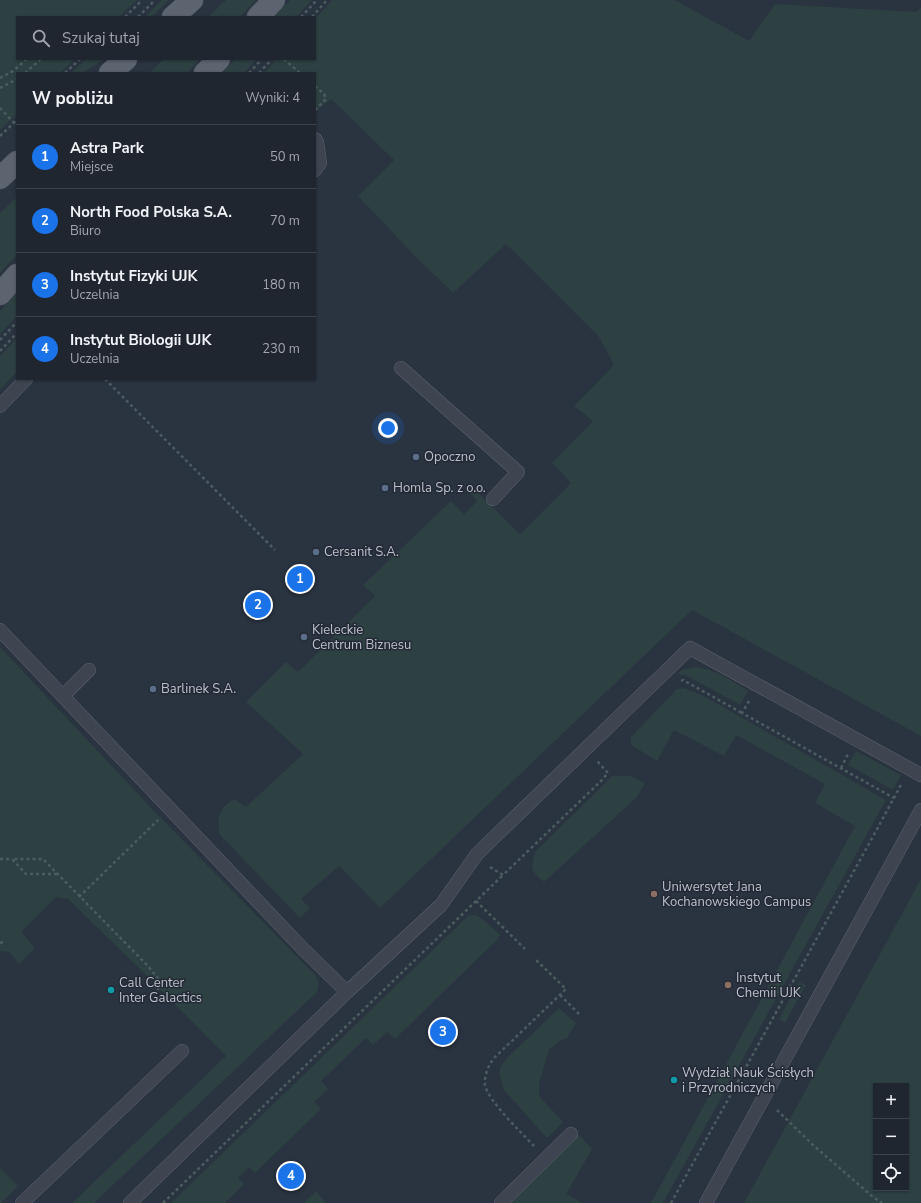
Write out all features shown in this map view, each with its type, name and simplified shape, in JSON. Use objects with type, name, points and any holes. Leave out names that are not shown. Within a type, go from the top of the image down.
[{"type":"main road","points":[[174,16],[192,0]]},
{"type":"main road","points":[[259,16],[274,0]]},
{"type":"main road","points":[[111,72],[125,60]]},
{"type":"main road","points":[[207,72],[218,60]]},
{"type":"main road","points":[[0,178],[16,163]]},
{"type":"main road","points":[[0,294],[16,277]]},
{"type":"lane","points":[[316,140],[320,163],[316,169]]},
{"type":"lane","points":[[401,368],[518,472],[493,499]]},
{"type":"lane","points":[[0,406],[25,380]]},
{"type":"lane","points":[[0,630],[303,949],[347,992]]},
{"type":"lane","points":[[130,1203],[347,992],[441,905],[475,857],[690,648],[921,775]]},
{"type":"lane","points":[[63,696],[89,670]]},
{"type":"lane","points":[[706,1203],[921,810]]},
{"type":"lane","points":[[22,1203],[182,1051]]},
{"type":"lane","points":[[501,1203],[571,1134]]},
{"type":"path","points":[[126,16],[142,0]]},
{"type":"path","points":[[139,16],[155,0]]},
{"type":"path","points":[[302,16],[317,0]]},
{"type":"path","points":[[313,16],[327,0]]},
{"type":"path","points":[[0,78],[13,71],[26,60]]},
{"type":"path","points":[[26,72],[40,60]]},
{"type":"path","points":[[66,72],[79,60]]},
{"type":"path","points":[[251,72],[261,60]]},
{"type":"path","points":[[260,72],[271,60]]},
{"type":"path","points":[[285,60],[299,72]]},
{"type":"path","points":[[0,88],[16,80]]},
{"type":"path","points":[[316,87],[324,94],[326,99],[316,109]]},
{"type":"path","points":[[0,108],[14,123],[0,136]]},
{"type":"path","points":[[0,340],[16,323]]},
{"type":"path","points":[[0,351],[16,334]]},
{"type":"path","points":[[106,380],[276,550]]},
{"type":"path","points":[[676,682],[683,680],[894,798]]},
{"type":"path","points":[[742,713],[757,685]]},
{"type":"path","points":[[163,1203],[601,781],[608,773],[597,761]]},
{"type":"path","points":[[671,1203],[894,798],[909,768]]},
{"type":"path","points":[[79,897],[169,808]]},
{"type":"path","points":[[475,857],[503,874]]},
{"type":"path","points":[[0,859],[43,859],[148,966],[160,981],[158,993],[152,997]]},
{"type":"path","points":[[12,859],[26,874],[57,874]]},
{"type":"path","points":[[476,901],[525,949]]},
{"type":"path","points":[[536,960],[566,989],[493,1059],[488,1067],[485,1085],[488,1094],[496,1104],[546,1159]]},
{"type":"path","points":[[560,995],[580,1015]]},
{"type":"path","points":[[764,1097],[813,1146],[873,1198],[882,1203]]},
{"type":"shaded area","points":[[0,0],[137,0],[120,16],[16,16],[16,60],[74,60],[61,72],[16,72],[16,115],[0,130]]},
{"type":"shaded area","points":[[162,0],[169,0],[152,16],[146,16]]},
{"type":"shaded area","points":[[226,0],[256,0],[241,16],[209,16]]},
{"type":"shaded area","points":[[290,0],[312,0],[297,16],[275,16]]},
{"type":"shaded area","points":[[332,0],[675,0],[749,41],[775,4],[917,12],[921,7],[921,736],[692,610],[380,908],[339,866],[301,899],[310,908],[300,918],[220,835],[218,826],[220,813],[226,805],[234,799],[246,807],[303,754],[246,702],[286,662],[298,672],[375,596],[363,585],[451,501],[464,514],[477,501],[465,487],[469,484],[520,534],[571,483],[552,463],[593,421],[574,406],[614,365],[599,337],[506,244],[453,293],[416,257],[358,196],[394,160],[331,99],[317,110],[316,109],[316,72],[265,72],[276,60],[316,60],[316,18]]},
{"type":"shaded area","points":[[85,60],[103,60],[84,72],[72,72]]},
{"type":"shaded area","points":[[163,60],[199,60],[188,72],[150,72]]},
{"type":"shaded area","points":[[234,60],[256,60],[245,72],[223,72]]},
{"type":"shaded area","points":[[16,198],[16,256],[0,273],[0,213]]},
{"type":"shaded area","points":[[16,293],[16,317],[0,334],[0,311]]},
{"type":"shaded area","points":[[16,339],[16,373],[0,390],[0,356]]},
{"type":"shaded area","points":[[0,647],[157,814],[316,976],[319,983],[317,992],[94,1203],[72,1203],[226,1056],[68,899],[56,897],[21,932],[35,948],[19,964],[9,952],[0,951]]},
{"type":"shaded area","points":[[694,667],[716,672],[748,691],[740,705],[685,675],[680,675],[678,673],[682,670]]},
{"type":"shaded area","points":[[684,688],[704,696],[886,800],[663,1203],[651,1203],[855,826],[815,803],[825,784],[736,735],[724,756],[674,730],[657,761],[631,745],[631,737],[677,689]]},
{"type":"shaded area","points":[[856,751],[901,775],[893,790],[848,765]]},
{"type":"shaded area","points":[[612,776],[630,776],[645,783],[637,797],[544,882],[536,875],[532,866],[535,852]]},
{"type":"shaded area","points":[[921,879],[921,1203],[744,1203]]},
{"type":"shaded area","points":[[469,915],[476,915],[500,935],[496,941],[395,1039],[387,1032],[373,1045],[366,1038],[321,1081],[328,1089],[314,1102],[321,1109],[255,1173],[249,1167],[238,1178],[244,1184],[225,1203],[171,1203]]},
{"type":"shaded area","points":[[799,982],[806,985],[785,1023],[779,1019]]},
{"type":"shaded area","points":[[559,1008],[576,1023],[567,1038],[558,1042],[549,1050],[539,1083],[539,1096],[563,1122],[547,1138],[504,1090],[500,1076],[500,1068],[506,1059]]},
{"type":"shaded area","points":[[579,1135],[592,1149],[566,1194],[582,1203],[512,1203]]},
{"type":"shaded area","points":[[0,1168],[18,1186],[1,1203],[0,1203]]},
{"type":"shaded area","points":[[316,1191],[326,1203],[304,1203]]},
{"type":"place","name":"Opoczno","points":[[416,457]]},
{"type":"place","name":"Homla Sp. z o.o.","points":[[385,488]]},
{"type":"place","name":"Cersanit S.A.","points":[[316,552]]},
{"type":"place","name":"Astra Park","points":[[300,579]]},
{"type":"place","name":"North Food Polska S.A.","points":[[258,605]]},
{"type":"place","name":"Kieleckie Centrum Biznesu","points":[[304,637]]},
{"type":"place","name":"Barlinek S.A.","points":[[153,689]]},
{"type":"place","name":"Uniwersytet Jana Kochanowskiego Campus","points":[[654,894]]},
{"type":"place","name":"Instytut Chemii UJK","points":[[728,985]]},
{"type":"place","name":"Call Center Inter Galactics","points":[[111,990]]},
{"type":"place","name":"Instytut Fizyki UJK","points":[[443,1032]]},
{"type":"place","name":"Wydział Nauk Ścisłych i Przyrodniczych","points":[[674,1080]]},
{"type":"place","name":"Instytut Biologii UJK","points":[[291,1176]]}]
